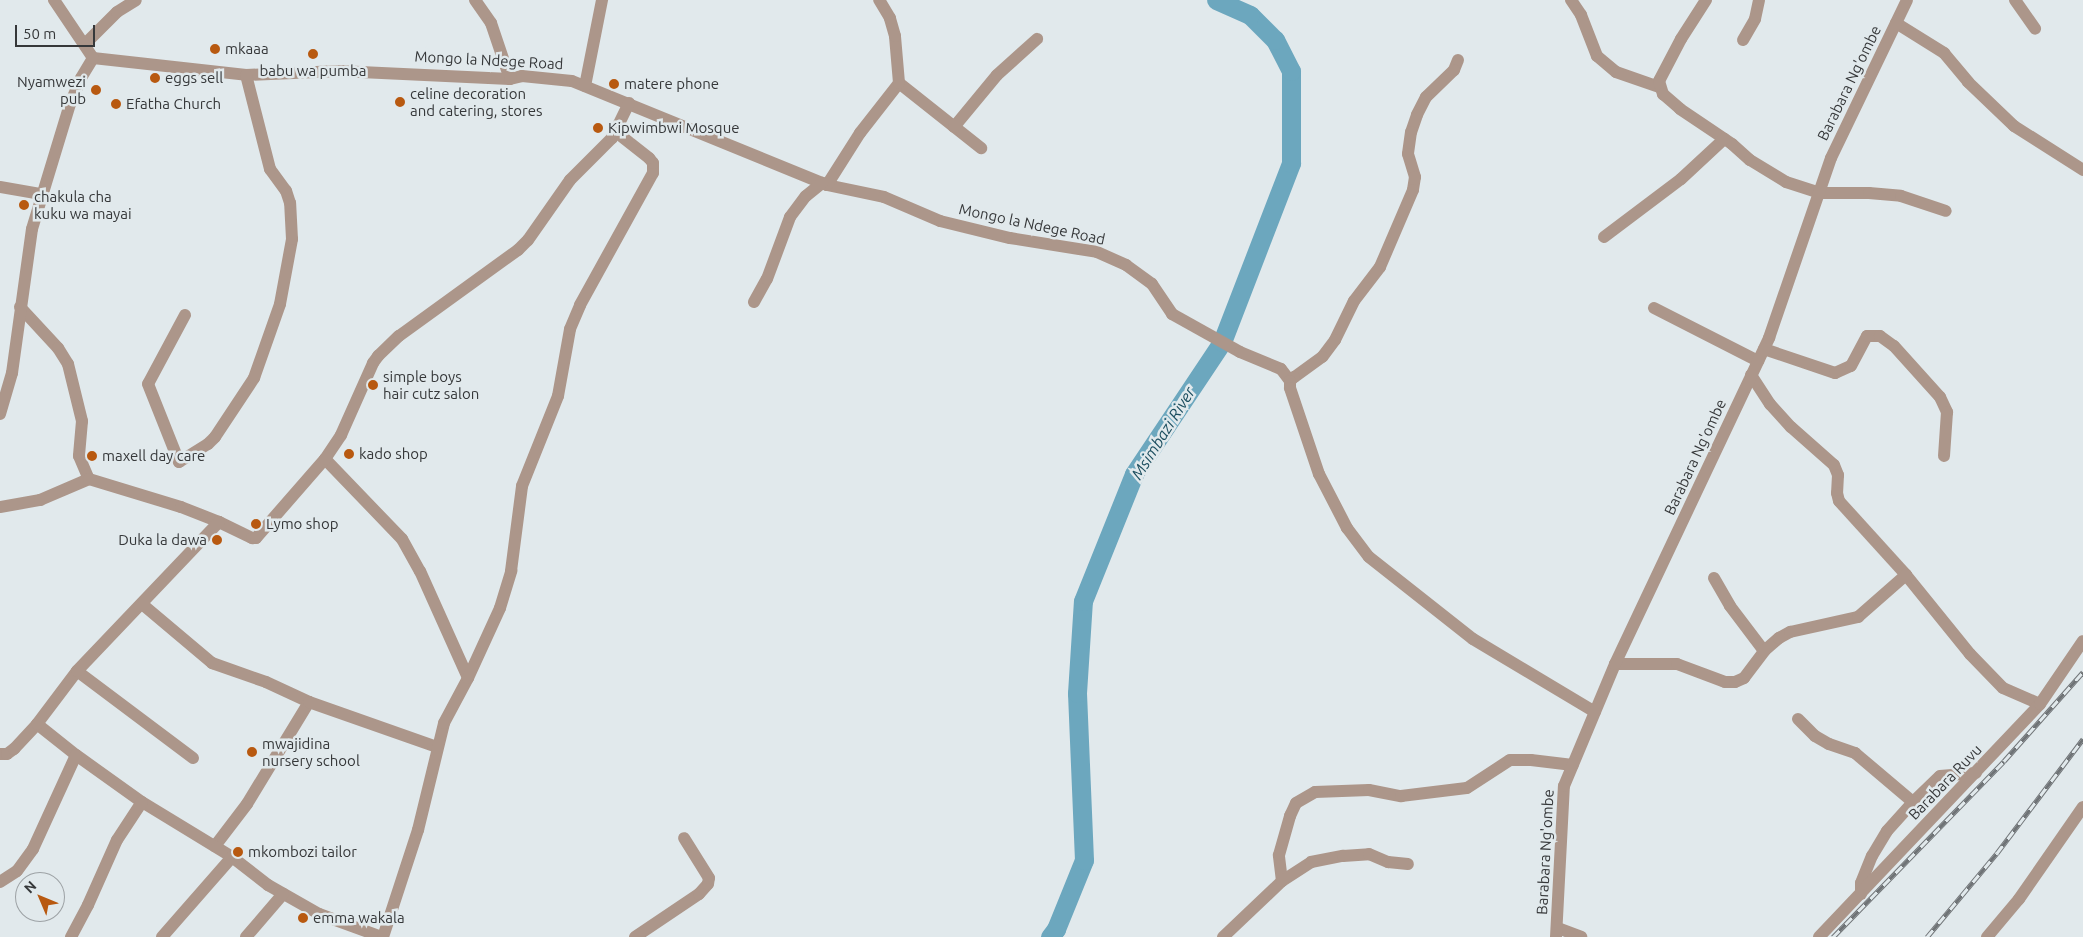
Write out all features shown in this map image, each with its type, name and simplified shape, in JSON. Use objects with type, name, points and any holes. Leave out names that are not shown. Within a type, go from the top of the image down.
[{"type":"street","points":[[0,414],[12,373],[32,229],[41,194],[70,104],[81,78],[93,58],[54,0]]},
{"type":"street","points":[[85,44],[117,12],[136,0]]},
{"type":"street","points":[[475,0],[491,23],[510,79]]},
{"type":"street","points":[[585,86],[602,0]]},
{"type":"street","points":[[754,302],[767,279],[790,217],[806,196],[824,184],[860,133],[899,83],[895,36],[890,18],[879,0]]},
{"type":"street","points":[[1572,0],[1581,15],[1597,56],[1616,72],[1660,87],[1680,109],[1724,138],[1750,160],[1786,182],[1819,193],[1870,193],[1901,196],[1946,211]]},
{"type":"street","points":[[1660,87],[1659,81],[1662,73],[1706,0]]},
{"type":"street","points":[[1743,40],[1755,19],[1759,0]]},
{"type":"street","name":"Barabara Ng'ombe","points":[[1557,932],[1564,786],[1615,664],[1764,348],[1831,158],[1907,0]]},
{"type":"street","points":[[2015,0],[2035,29]]},
{"type":"street","points":[[1896,23],[1944,53],[1968,82],[2014,126],[2083,170]]},
{"type":"street","points":[[954,126],[997,76],[1036,39]]},
{"type":"street","name":"Mongo la Ndege Road","points":[[93,58],[246,75],[340,71],[510,79],[522,76],[563,79],[629,103],[714,141],[824,184],[884,197],[940,221],[1010,238],[1097,252],[1126,265],[1152,284],[1172,314],[1240,352],[1280,369],[1290,381]]},
{"type":"street","points":[[1458,60],[1454,70],[1426,97],[1410,132],[1408,154],[1415,177],[1413,190],[1380,267],[1354,301],[1335,340],[1322,357],[1290,381],[1292,398],[1319,474],[1346,528],[1369,557],[1473,639],[1595,712]]},
{"type":"street","points":[[185,315],[148,384],[179,462],[215,438],[254,378],[280,304],[292,239],[290,204],[286,191],[270,169],[246,75]]},
{"type":"street","points":[[899,83],[981,148]]},
{"type":"street","points":[[0,507],[40,500],[89,479],[181,507],[252,538],[256,538],[325,459],[341,436],[373,363],[378,356],[407,330],[518,250],[528,240],[570,180],[616,132],[629,103]]},
{"type":"street","points":[[37,724],[76,756],[142,802],[232,856],[268,885],[319,914],[382,937],[418,830],[444,723],[468,678],[500,608],[511,571],[522,486],[558,396],[570,329],[580,305],[653,173],[652,163],[649,158],[616,132]]},
{"type":"street","points":[[1604,237],[1681,179],[1724,138]]},
{"type":"street","points":[[0,187],[41,194]]},
{"type":"street","points":[[20,307],[58,348],[68,364],[82,420],[80,456],[89,479]]},
{"type":"street","points":[[1654,308],[1758,361]]},
{"type":"street","points":[[1764,348],[1835,373],[1851,366],[1867,336],[1880,336],[1894,346],[1940,397],[1947,412],[1944,456]]},
{"type":"street","points":[[1751,375],[1770,404],[1791,428],[1834,465],[1838,476],[1837,493],[1839,502],[1906,575],[1970,654],[2003,688],[2040,704]]},
{"type":"street","points":[[325,459],[402,539],[420,571],[468,678]]},
{"type":"street","points":[[0,754],[6,754],[14,749],[37,724],[77,671],[108,636],[142,604],[219,522]]},
{"type":"street","points":[[1615,664],[1677,664],[1725,682],[1735,682],[1744,678],[1764,651],[1779,638],[1790,632],[1858,617],[1906,575]]},
{"type":"street","points":[[1714,578],[1730,606],[1764,651]]},
{"type":"street","points":[[142,604],[212,663],[266,682],[309,702],[437,747]]},
{"type":"street","name":"Barabara Ruvu","points":[[1819,937],[2040,704],[2083,640]]},
{"type":"street","points":[[77,671],[193,758]]},
{"type":"street","points":[[215,846],[247,804],[309,702]]},
{"type":"street","points":[[1798,718],[1815,736],[1829,744],[1856,753],[1913,802]]},
{"type":"street","points":[[0,882],[17,870],[33,849],[76,756]]},
{"type":"street","points":[[1282,882],[1279,855],[1290,816],[1296,803],[1315,792],[1369,790],[1401,796],[1467,788],[1510,760],[1531,760],[1573,765]]},
{"type":"street","points":[[1861,894],[1861,883],[1872,856],[1887,831],[1913,802],[1940,776],[1976,773]]},
{"type":"street","points":[[71,937],[88,905],[117,840],[142,802]]},
{"type":"street","points":[[1987,937],[2019,898],[2083,807]]},
{"type":"street","points":[[635,937],[699,894],[708,884],[709,878],[684,838]]},
{"type":"street","points":[[1223,937],[1282,882],[1311,862],[1342,856],[1369,854],[1388,862],[1408,864]]},
{"type":"street","points":[[162,937],[232,856]]},
{"type":"street","points":[[246,937],[283,894]]},
{"type":"street","points":[[1557,932],[1581,937]]},
{"type":"waterway","name":"Msimbazi River","points":[[1050,937],[1056,929],[1084,860],[1077,693],[1083,601],[1134,474],[1222,342],[1291,163],[1291,71],[1275,40],[1250,15],[1216,0]]},
{"type":"railway","points":[[1833,937],[2004,761],[2083,672]]},
{"type":"railway","points":[[1927,937],[1997,853],[2083,739]]},
{"type":"place","name":"mkaaa","points":[[215,49]]},
{"type":"place","name":"babu wa pumba","points":[[313,54]]},
{"type":"place","name":"eggs sell","points":[[155,78]]},
{"type":"place","name":"matere phone","points":[[614,84]]},
{"type":"place","name":"Nyamwezi pub","points":[[96,90]]},
{"type":"place","name":"celine decoration and catering, stores","points":[[400,102]]},
{"type":"place","name":"Efatha Church","points":[[116,104]]},
{"type":"place","name":"Kipwimbwi Mosque","points":[[598,128]]},
{"type":"place","name":"chakula cha kuku wa mayai","points":[[24,205]]},
{"type":"place","name":"simple boys hair cutz salon","points":[[373,385]]},
{"type":"place","name":"kado shop","points":[[349,454]]},
{"type":"place","name":"maxell day care","points":[[92,456]]},
{"type":"place","name":"Lymo shop","points":[[256,524]]},
{"type":"place","name":"Duka la dawa","points":[[217,540]]},
{"type":"place","name":"mwajidina nursery school","points":[[252,752]]},
{"type":"place","name":"mkombozi tailor","points":[[238,852]]},
{"type":"place","name":"emma wakala","points":[[303,918]]}]
